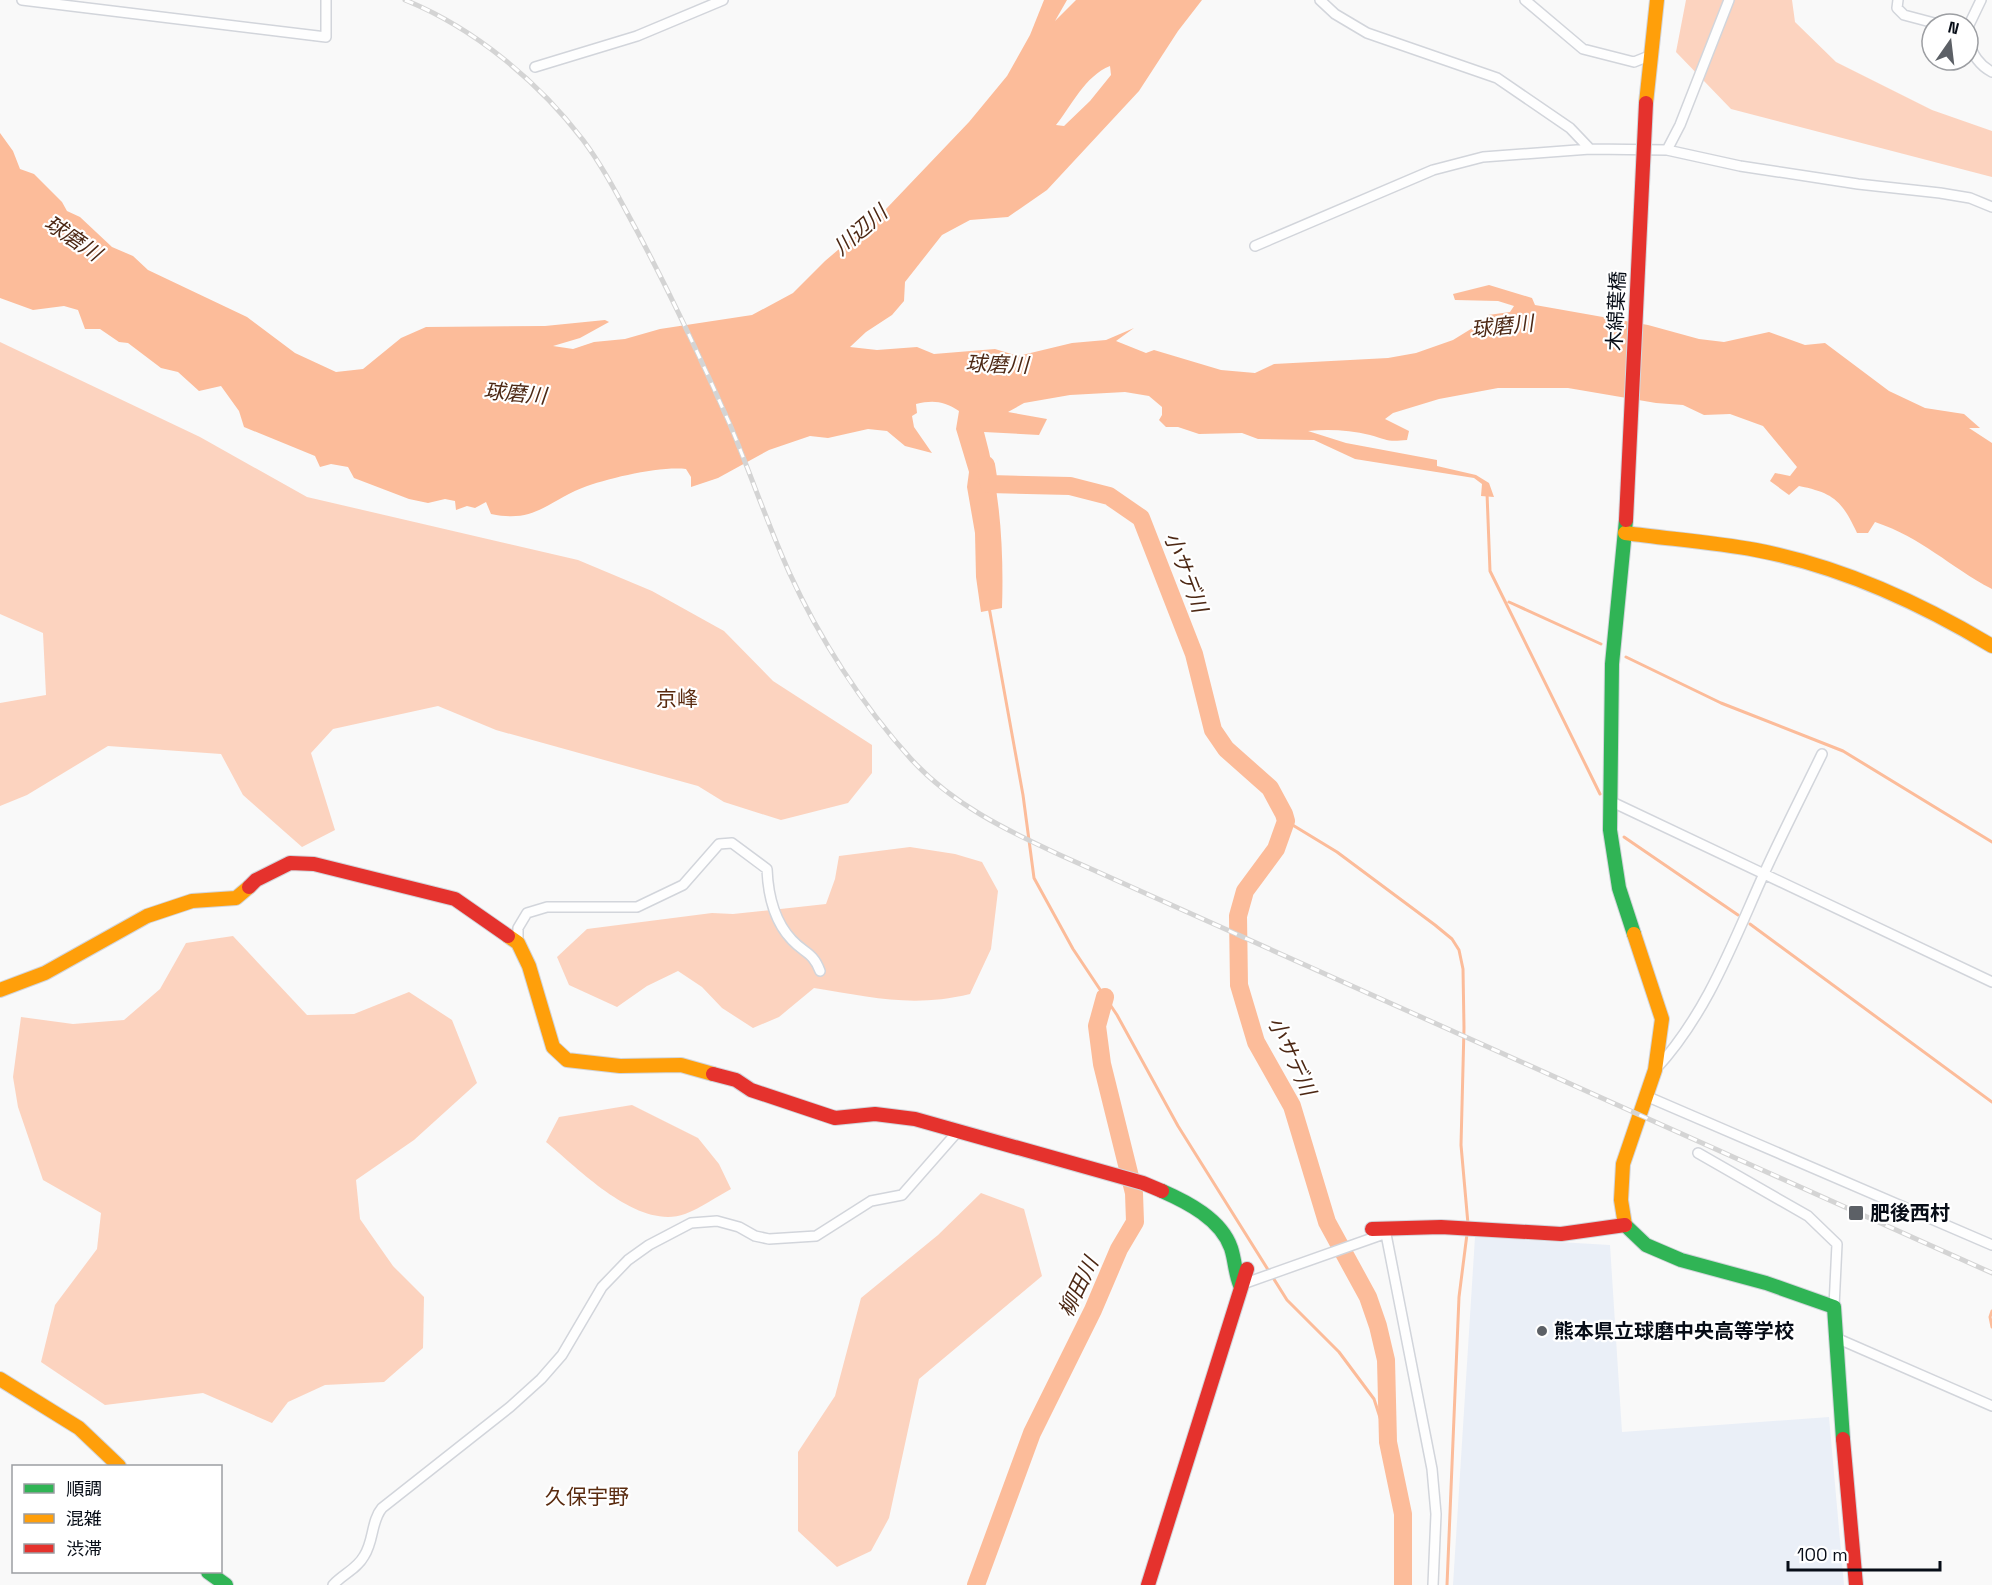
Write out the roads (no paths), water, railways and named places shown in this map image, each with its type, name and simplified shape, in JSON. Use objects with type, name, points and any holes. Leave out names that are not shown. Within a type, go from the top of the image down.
[{"type":"street","points":[[22,0],[326,36],[326,0]]},
{"type":"street","points":[[536,67],[637,36],[723,0]]},
{"type":"street","points":[[1320,0],[1335,14],[1367,33],[1497,78],[1570,128],[1590,149]]},
{"type":"street","points":[[1525,0],[1583,49],[1634,62],[1649,56]]},
{"type":"street","name":"木綿葉橋","points":[[1625,1225],[1621,1200],[1623,1164],[1655,1070],[1662,1019],[1653,984],[1619,888],[1610,830],[1612,664],[1626,527],[1646,103],[1649,56],[1657,0]]},
{"type":"street","points":[[1667,150],[1680,125],[1730,0]]},
{"type":"street","points":[[1898,0],[1897,8],[1904,15],[1920,19]]},
{"type":"street","points":[[1980,64],[1992,72]]},
{"type":"street","points":[[1255,246],[1433,170],[1483,157],[1590,149],[1667,150],[1752,168],[1970,198],[1992,207]]},
{"type":"street","points":[[1626,527],[1785,557],[1860,581],[1914,602],[1992,646]]},
{"type":"street","points":[[1655,1070],[1701,1008],[1721,974],[1763,876],[1822,754]]},
{"type":"street","points":[[1610,801],[1763,876],[1992,982]]},
{"type":"street","points":[[820,971],[812,954],[792,940],[771,904],[766,869],[732,843],[719,844],[682,885],[636,907],[547,907],[527,913],[518,928],[518,943],[529,966],[553,1047],[567,1060],[620,1066],[681,1065],[736,1080],[752,1090],[835,1118],[875,1114],[915,1119],[1143,1183],[1178,1197],[1205,1216],[1228,1242],[1234,1274],[1240,1285]]},
{"type":"street","points":[[0,990],[45,973],[147,916],[192,901],[236,898],[255,880],[290,863],[341,868],[455,899],[518,943]]},
{"type":"street","points":[[1646,1096],[1992,1245]]},
{"type":"street","points":[[333,1585],[356,1568],[364,1556],[374,1529],[376,1515],[382,1508],[542,1379],[562,1355],[602,1287],[628,1260],[649,1245],[691,1223],[717,1221],[769,1239],[816,1236],[871,1201],[902,1195],[959,1130]]},
{"type":"street","points":[[1698,1153],[1809,1216],[1837,1245],[1834,1337],[1857,1585]]},
{"type":"street","points":[[1379,1229],[1450,1228],[1480,1232],[1569,1235],[1597,1233],[1625,1225],[1646,1245],[1682,1260],[1766,1283],[1834,1307]]},
{"type":"street","points":[[1240,1285],[1381,1235],[1379,1229]]},
{"type":"street","points":[[1379,1229],[1432,1469],[1436,1514],[1433,1585]]},
{"type":"street","points":[[1149,1585],[1240,1285],[1247,1269]]},
{"type":"street","points":[[1834,1337],[1992,1406]]},
{"type":"street","points":[[0,1379],[62,1415],[108,1453],[117,1465]]},
{"type":"street","points":[[209,1573],[226,1585]]},
{"type":"water","name":"球磨川","points":[[1044,0],[1067,0],[1055,21],[1076,0],[1202,0],[1178,31],[1139,91],[1047,190],[1008,217],[970,220],[942,235],[905,282],[904,301],[892,315],[866,332],[850,347],[877,350],[917,347],[934,354],[995,349],[1018,356],[1072,343],[1106,340],[1134,328],[1116,341],[1146,353],[1154,350],[1221,370],[1255,373],[1274,364],[1388,358],[1416,353],[1453,340],[1479,324],[1488,315],[1510,312],[1514,306],[1498,301],[1455,300],[1453,294],[1489,285],[1532,298],[1535,305],[1648,325],[1699,339],[1724,342],[1769,332],[1805,345],[1825,343],[1889,391],[1925,408],[1964,414],[1980,428],[1969,428],[1992,443],[1992,589],[1922,544],[1892,529],[1875,522],[1868,533],[1857,533],[1847,513],[1836,500],[1821,492],[1799,486],[1789,495],[1770,481],[1775,473],[1790,476],[1797,467],[1763,426],[1730,414],[1704,415],[1683,405],[1656,403],[1568,388],[1498,388],[1439,399],[1393,413],[1385,419],[1409,431],[1407,440],[1388,440],[1347,431],[1308,431],[1346,443],[1437,460],[1437,466],[1476,475],[1489,483],[1494,497],[1481,496],[1482,484],[1474,478],[1355,459],[1314,440],[1258,439],[1242,433],[1199,434],[1178,427],[1166,427],[1159,420],[1162,407],[1149,396],[1125,392],[1070,395],[1024,403],[1008,412],[1047,419],[1039,435],[984,432],[997,497],[1001,541],[1002,608],[981,612],[976,577],[975,533],[967,487],[969,472],[956,429],[959,411],[943,403],[916,404],[917,413],[912,416],[914,427],[932,453],[905,446],[887,431],[868,429],[828,438],[810,436],[769,450],[718,478],[691,487],[691,477],[686,469],[649,471],[606,480],[582,488],[529,514],[506,516],[491,514],[486,502],[475,508],[467,506],[456,510],[455,501],[445,499],[428,503],[409,499],[354,478],[348,467],[331,464],[320,467],[315,456],[244,427],[239,411],[221,386],[199,391],[178,372],[161,368],[128,343],[119,342],[100,329],[85,329],[78,310],[64,306],[33,310],[0,298],[0,133],[13,151],[20,169],[34,174],[62,202],[67,211],[80,217],[112,247],[133,256],[148,270],[247,317],[295,353],[336,372],[363,369],[401,338],[426,327],[545,326],[605,320],[609,322],[580,338],[553,346],[573,349],[594,342],[625,339],[660,329],[752,315],[793,293],[825,261],[886,209],[969,122],[1007,76],[1030,35]],"holes":[[[1110,66],[1111,75],[1090,101],[1064,126],[1056,125],[1093,77]]]},
{"type":"waterway","name":"小サデ川","points":[[986,465],[989,484],[1070,486],[1109,496],[1141,518],[1194,654],[1213,730],[1226,749],[1270,788],[1284,814],[1286,821],[1276,849],[1245,891],[1238,916],[1239,985],[1256,1042],[1292,1106],[1327,1222],[1368,1297],[1378,1326],[1386,1360],[1388,1442],[1403,1514],[1403,1585]]},
{"type":"waterway","points":[[1487,493],[1490,571],[1600,794]]},
{"type":"waterway","points":[[1509,602],[1601,644]]},
{"type":"waterway","points":[[989,607],[1023,795],[1034,878],[1073,949],[1117,1015],[1178,1126],[1287,1300],[1339,1352],[1374,1399],[1388,1442]]},
{"type":"waterway","points":[[1626,657],[1721,703],[1843,751],[1992,842]]},
{"type":"waterway","points":[[1286,821],[1337,852],[1435,925],[1452,939],[1459,950],[1463,969],[1464,1028],[1461,1145],[1468,1224]]},
{"type":"waterway","points":[[1624,837],[1738,915]]},
{"type":"waterway","points":[[1750,924],[1992,1102]]},
{"type":"waterway","name":"柳田川","points":[[976,1585],[1032,1433],[1093,1310],[1119,1249],[1135,1222],[1134,1193],[1102,1064],[1097,1026],[1105,997]]},
{"type":"waterway","points":[[1447,1585],[1459,1297],[1467,1234]]},
{"type":"waterway","points":[[1992,1311],[1990,1317],[1992,1327]]},
{"type":"railway","points":[[405,0],[456,25],[503,58],[546,97],[591,151],[612,184],[686,328],[731,427],[789,572],[814,621],[843,670],[875,716],[911,759],[944,789],[1000,826],[1060,855],[1992,1273]]},
{"type":"place","name":"肥後西村","points":[[1856,1213]]},
{"type":"place","name":"熊本県立球磨中央高等学校","points":[[1542,1331]]},
{"type":"district","name":"京峰","points":[[677,698]]},
{"type":"district","name":"久保宇野","points":[[587,1496]]},
{"type":"water label","name":"川辺川","points":[[860,230]]}]
